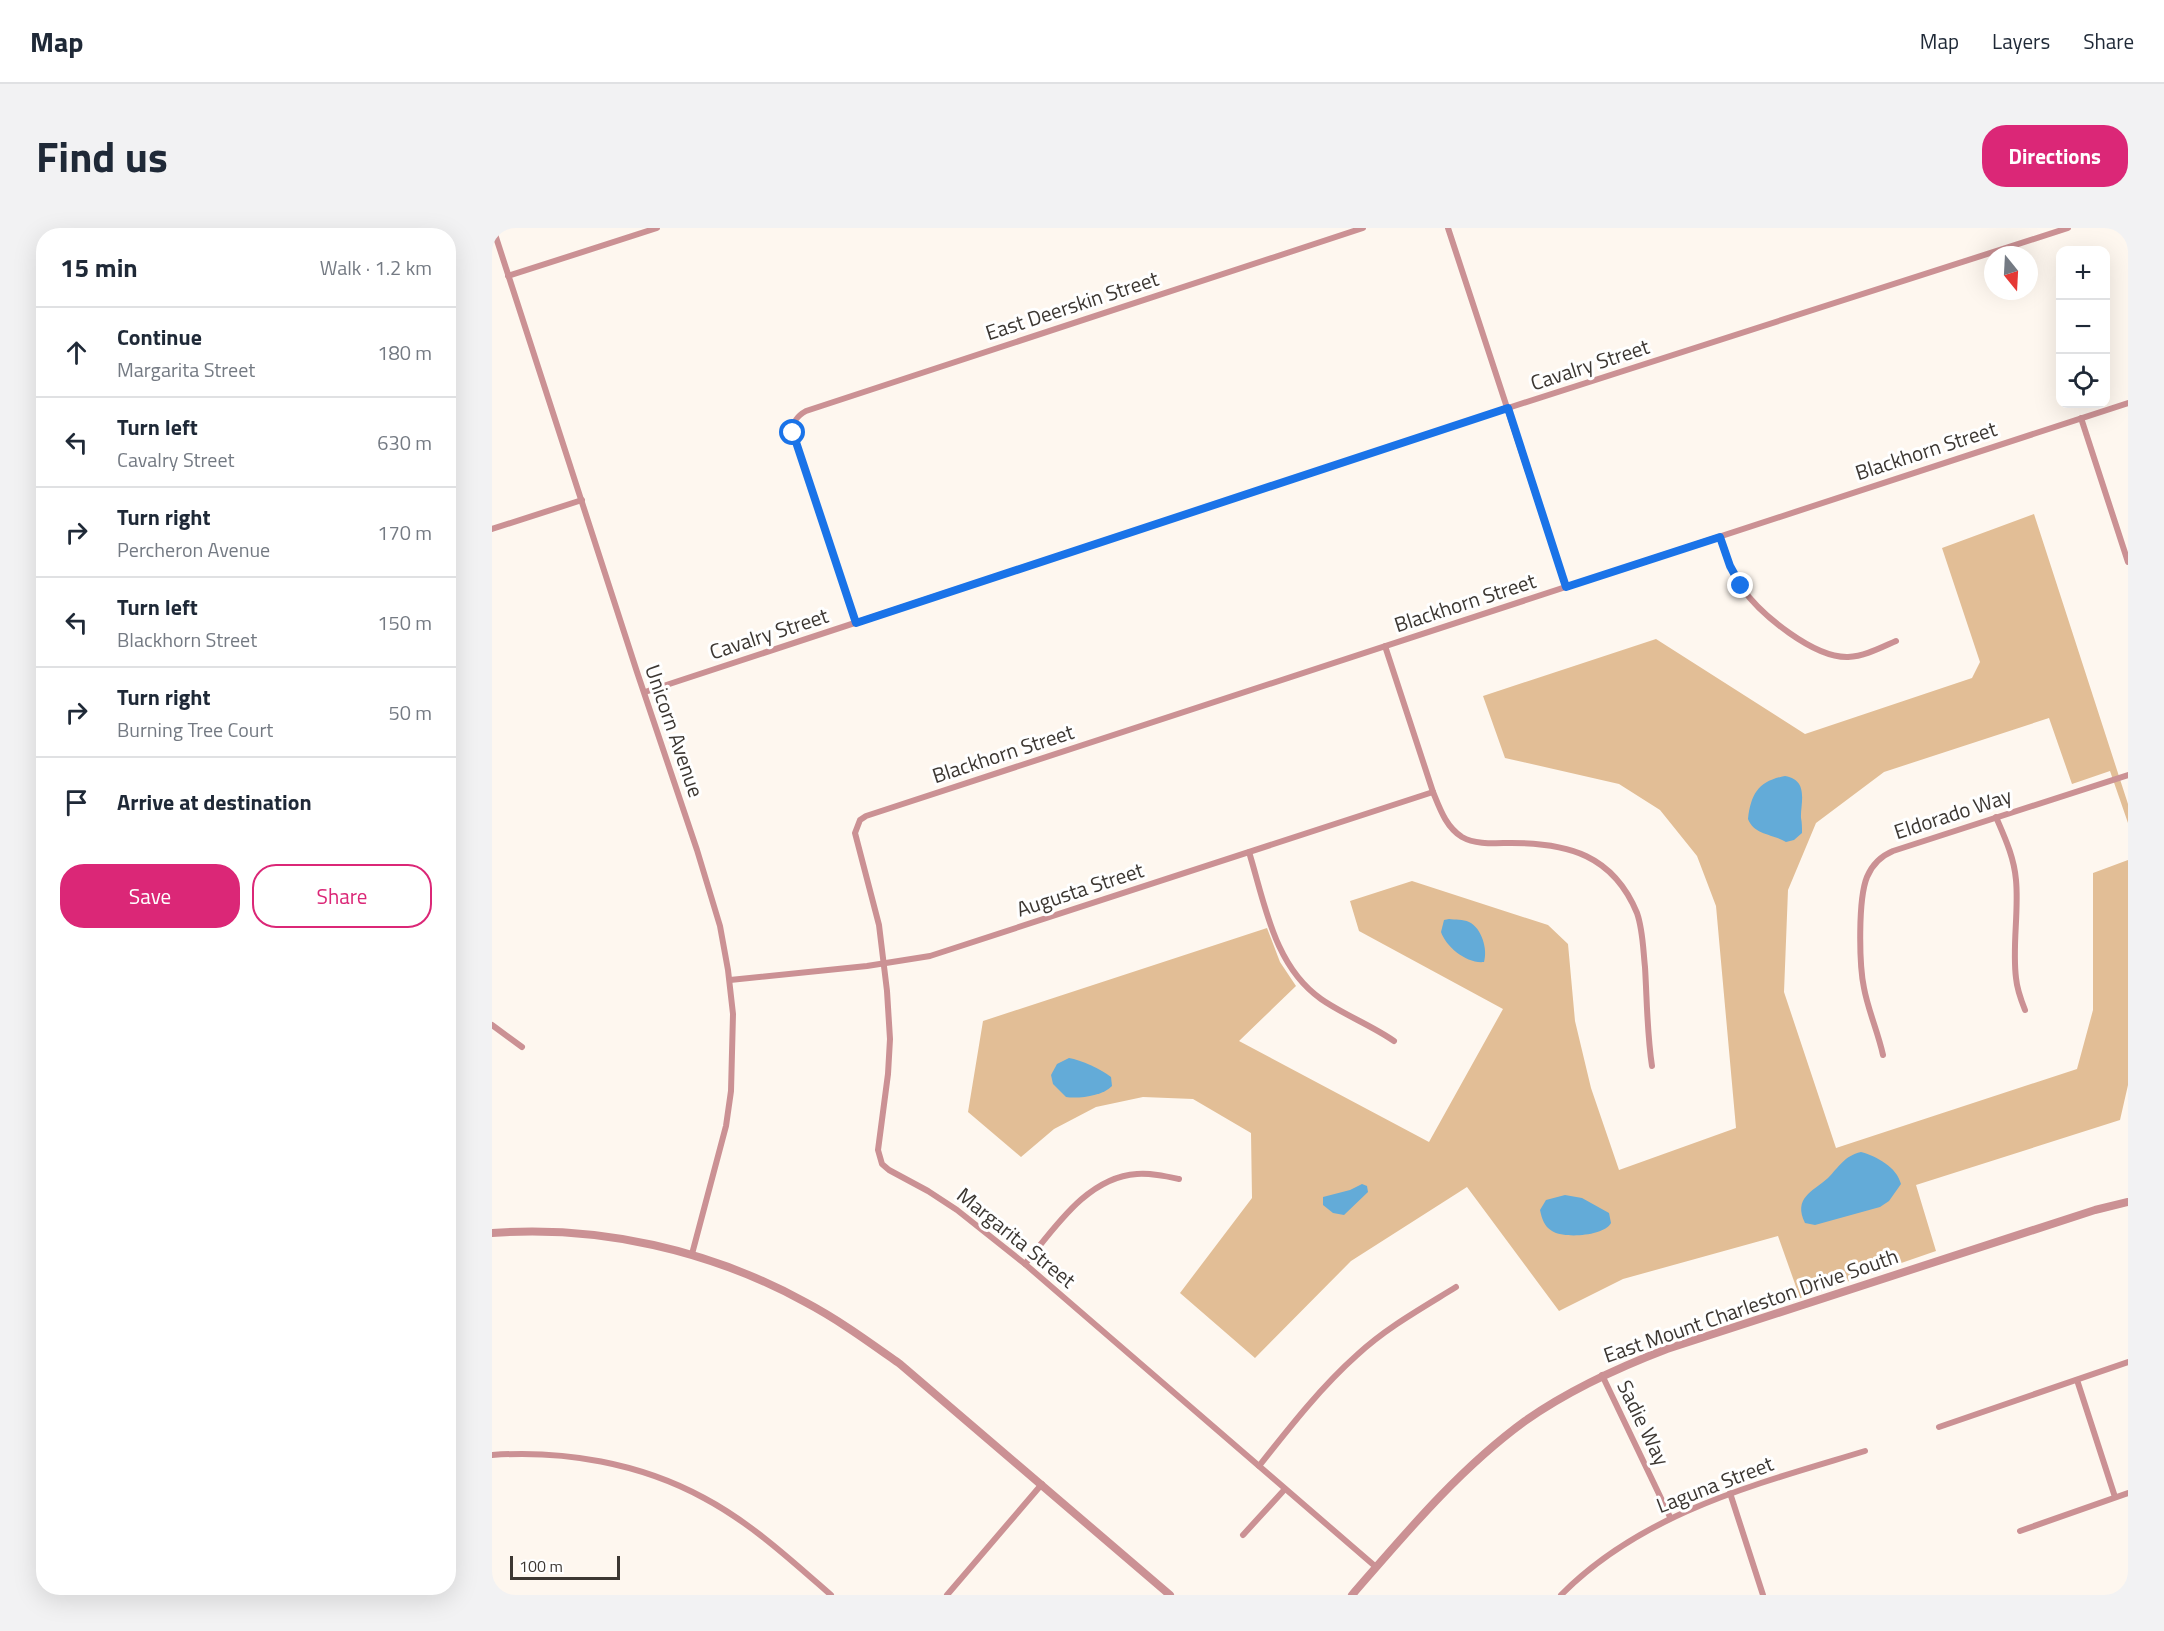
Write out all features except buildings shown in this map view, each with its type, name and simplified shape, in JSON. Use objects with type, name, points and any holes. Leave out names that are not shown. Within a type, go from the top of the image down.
[{"type":"street","name":"Unicorn Avenue","points":[[493,228],[720,927],[733,1014],[731,1091],[726,1126],[692,1254]]},
{"type":"street","points":[[508,276],[657,228]]},
{"type":"street","name":"East Deerskin Street","points":[[856,623],[793,433],[794,420],[806,411],[1363,228]]},
{"type":"street","points":[[1448,228],[1566,587]]},
{"type":"street","name":"Cavalry Street","points":[[645,692],[1508,408],[2068,228]]},
{"type":"street","name":"Blackhorn Street","points":[[855,833],[860,820],[866,816],[2128,403]]},
{"type":"street","points":[[2081,418],[2128,562]]},
{"type":"street","points":[[492,529],[582,500]]},
{"type":"street","points":[[1720,537],[1730,566],[1745,593],[1761,610],[1802,642],[1816,650],[1834,656],[1847,657],[1876,650],[1896,641]]},
{"type":"street","points":[[1385,646],[1433,792],[1447,822],[1465,838],[1474,842],[1536,843],[1572,849],[1587,855],[1603,866],[1627,893],[1637,914],[1643,936],[1652,1066]]},
{"type":"street","name":"Eldorado Way","points":[[1883,1054],[1868,1005],[1861,966],[1864,885],[1876,862],[1893,851],[2128,775]]},
{"type":"street","name":"Augusta Street","points":[[729,980],[884,964],[930,956],[1433,792]]},
{"type":"street","points":[[1996,818],[2010,849],[2014,866],[2016,981],[2025,1010]]},
{"type":"street","name":"Margarita Street","points":[[855,833],[872,893],[884,964],[890,1039],[878,1150],[882,1164],[957,1210],[1024,1264],[1377,1567]]},
{"type":"street","points":[[1249,852],[1274,935],[1290,968],[1319,998],[1394,1041]]},
{"type":"street","points":[[492,1025],[522,1047]]},
{"type":"street","points":[[1024,1264],[1070,1212],[1089,1193],[1104,1183],[1136,1173],[1157,1174],[1179,1179]]},
{"type":"street","name":"East Mount Charleston Drive South","points":[[1352,1595],[1427,1511],[1496,1444],[1526,1420],[1602,1376],[1667,1349],[2095,1210],[2128,1202]]},
{"type":"street","points":[[492,1233],[554,1232],[603,1236],[692,1254],[764,1281],[838,1321],[900,1365],[1170,1595]]},
{"type":"street","points":[[1259,1466],[1332,1379],[1357,1354],[1389,1329],[1456,1287]]},
{"type":"street","points":[[1939,1427],[2128,1362]]},
{"type":"street","name":"Sadie Way","points":[[1602,1376],[1670,1517]]},
{"type":"street","points":[[2077,1380],[2115,1497]]},
{"type":"street","name":"Laguna Street","points":[[1561,1595],[1607,1556],[1670,1517],[1731,1493],[1865,1451]]},
{"type":"street","points":[[492,1455],[537,1453],[576,1457],[638,1471],[686,1489],[706,1498],[743,1522],[831,1595]]},
{"type":"street","points":[[947,1595],[1042,1484]]},
{"type":"street","points":[[1243,1535],[1285,1489]]},
{"type":"street","points":[[1731,1493],[1763,1595]]},
{"type":"street","points":[[2019,1531],[2128,1493]]},
{"type":"shaded area","points":[[2034,514],[2128,804],[2128,823],[2110,771],[2072,784],[2049,718],[1884,772],[1816,823],[1788,890],[1784,992],[1836,1148],[2077,1069],[2093,1010],[2093,873],[2128,860],[2128,1085],[2120,1120],[1916,1185],[1936,1251],[1800,1298],[1778,1236],[1623,1279],[1559,1311],[1467,1187],[1351,1261],[1255,1358],[1180,1293],[1252,1198],[1251,1133],[1193,1099],[1143,1097],[1096,1107],[1054,1129],[1021,1157],[968,1112],[983,1021],[1267,928],[1280,962],[1296,986],[1239,1041],[1429,1142],[1503,1009],[1359,931],[1350,901],[1412,881],[1548,925],[1568,944],[1575,1021],[1591,1088],[1619,1170],[1736,1128],[1716,906],[1697,856],[1660,810],[1619,784],[1505,758],[1483,696],[1656,639],[1805,734],[1972,678],[1980,662],[1942,548]]},
{"type":"water","points":[[1785,776],[1798,782],[1802,794],[1802,833],[1794,840],[1786,842],[1759,831],[1748,819],[1751,802],[1758,790],[1769,781]]},
{"type":"water","points":[[1444,920],[1467,921],[1474,925],[1481,934],[1484,962],[1464,957],[1447,943],[1441,932]]},
{"type":"water","points":[[1069,1058],[1107,1074],[1111,1077],[1112,1086],[1090,1096],[1066,1097],[1053,1084],[1051,1075],[1057,1064]]},
{"type":"water","points":[[1861,1152],[1891,1167],[1899,1178],[1901,1184],[1889,1201],[1880,1207],[1815,1225],[1805,1223],[1801,1207],[1806,1196],[1846,1159]]},
{"type":"water","points":[[1362,1184],[1367,1186],[1368,1192],[1344,1215],[1333,1213],[1323,1205],[1323,1197],[1350,1190]]},
{"type":"water","points":[[1565,1195],[1582,1198],[1609,1213],[1611,1223],[1601,1231],[1583,1235],[1565,1235],[1552,1231],[1544,1222],[1540,1210],[1546,1200]]},
{"type":"route","points":[[793,433],[856,623],[1508,408],[1566,587],[1720,537],[1730,566],[1741,586]]}]
